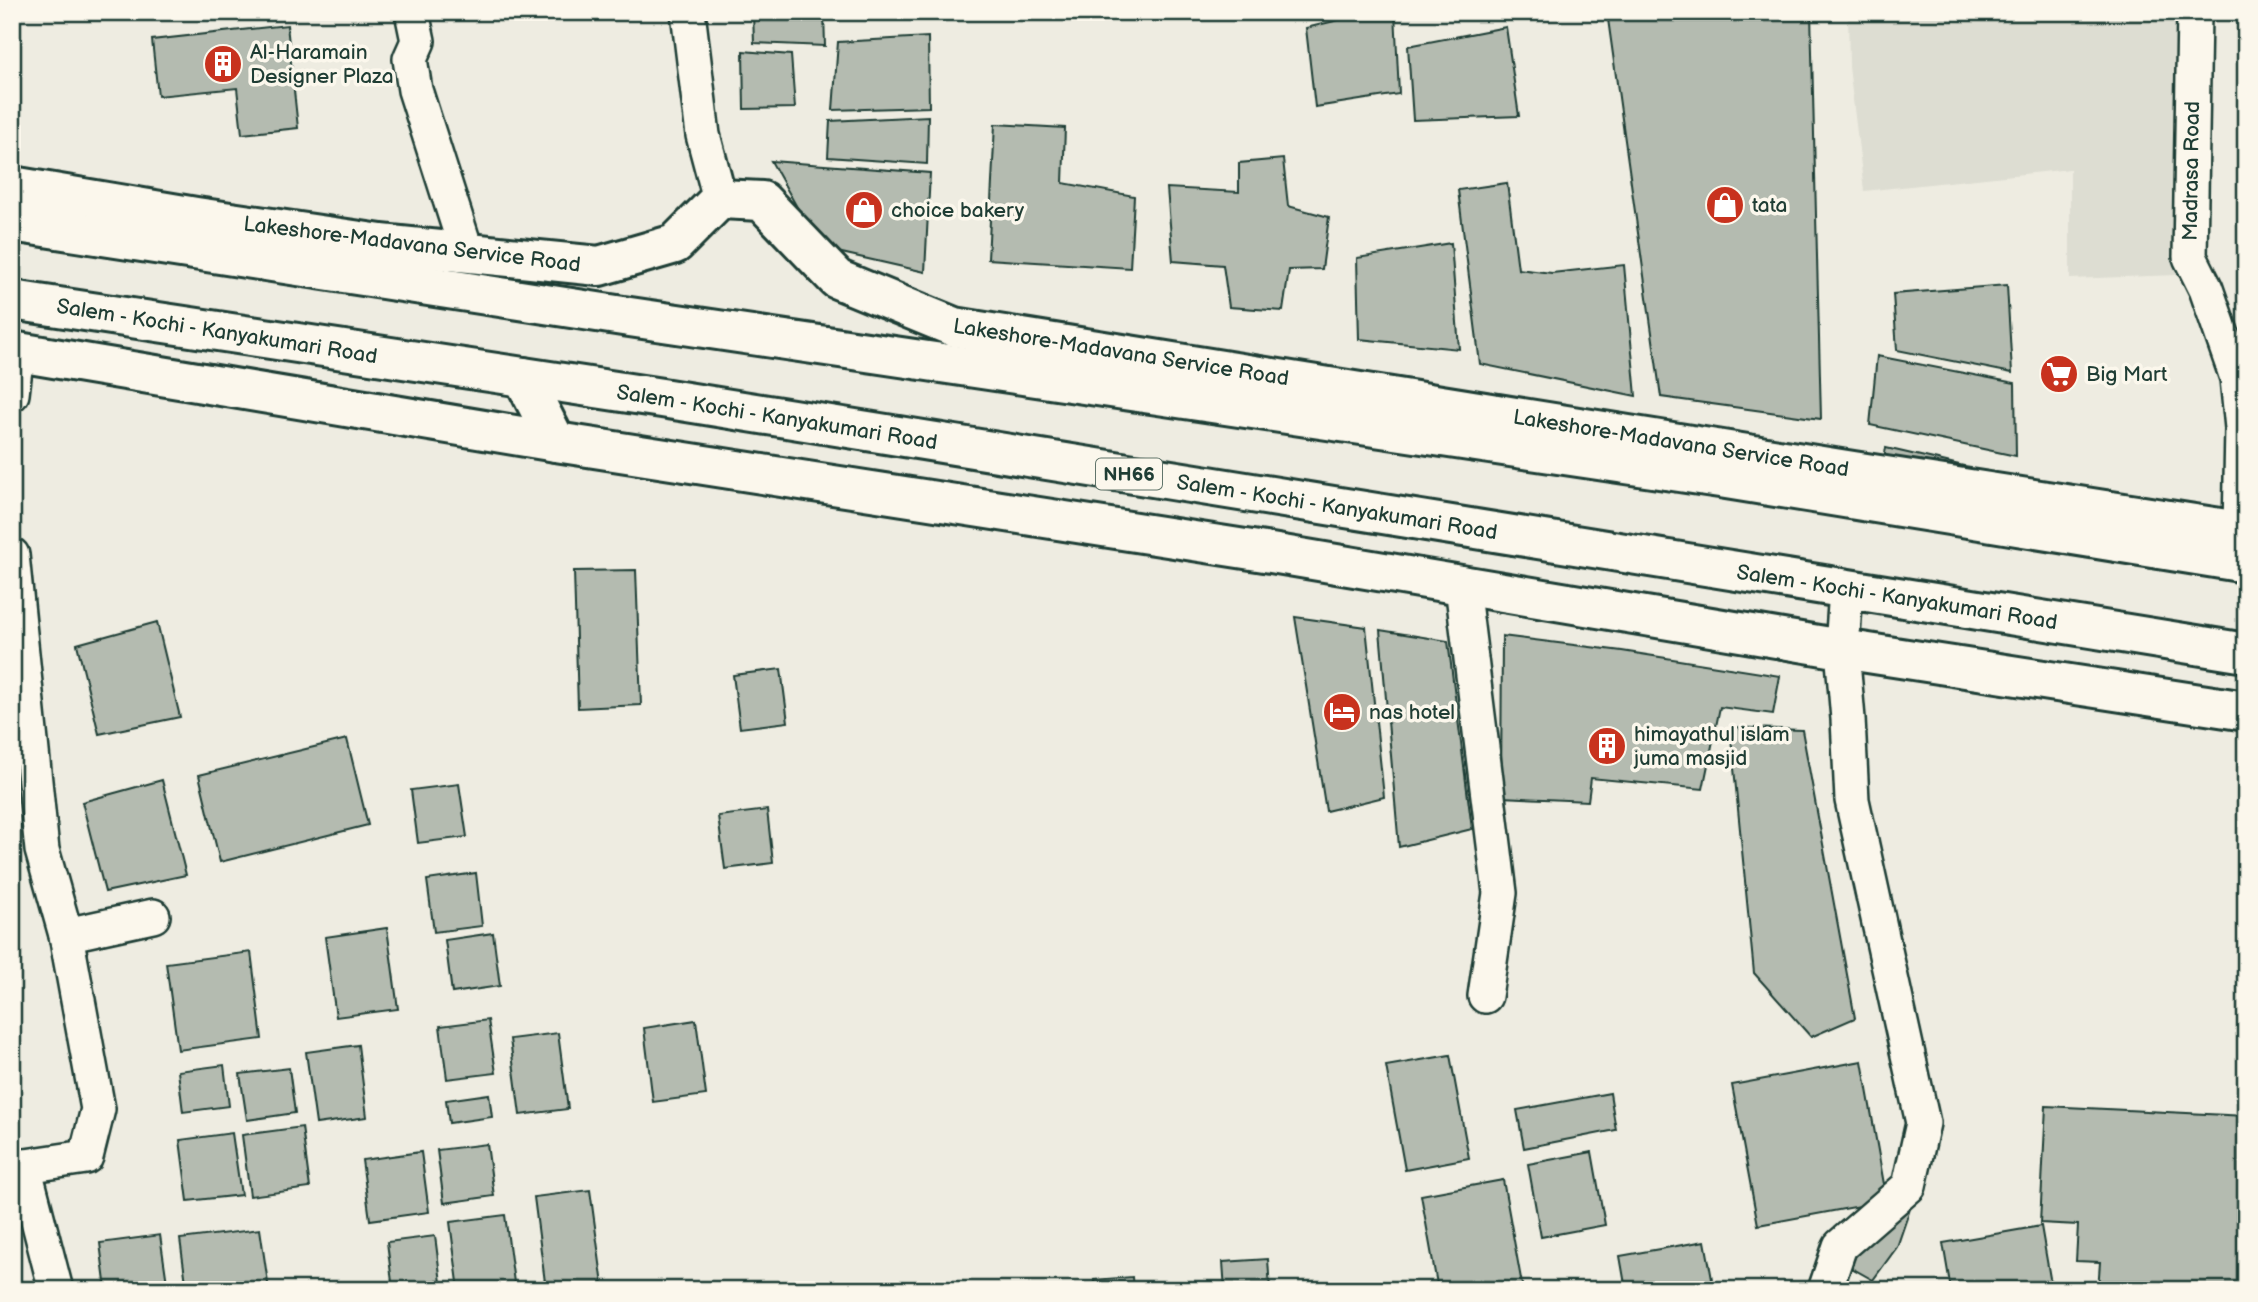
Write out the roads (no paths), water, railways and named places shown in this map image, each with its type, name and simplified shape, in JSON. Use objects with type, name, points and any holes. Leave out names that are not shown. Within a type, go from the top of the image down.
[{"type":"main road","name":"Lakeshore-Madavana Service Road","points":[[12,187],[381,244],[600,266],[675,244],[720,199],[762,201],[837,279],[954,327],[1853,471],[2244,542]]},
{"type":"main road","points":[[12,222],[574,306],[623,316],[1720,478],[2244,542]]},
{"type":"main road","name":"Salem - Kochi - Kanyakumari Road","points":[[12,300],[523,377],[2246,653]]},
{"type":"main road","points":[[15,352],[556,442],[1271,553],[1842,649],[2246,711]]},
{"type":"main road","points":[[523,377],[556,442]]},
{"type":"street","points":[[412,12],[418,41],[410,59],[415,90],[467,253]]},
{"type":"street","points":[[688,12],[703,135],[720,199]]},
{"type":"street","name":"Madrasa Road","points":[[2193,12],[2190,257],[2206,289],[2237,378],[2242,428],[2244,542]]},
{"type":"street","points":[[12,394],[15,352]]},
{"type":"street","points":[[12,555],[43,850],[66,935],[98,1109],[86,1157],[18,1167],[56,1290]]},
{"type":"street","points":[[1462,586],[1500,893],[1485,996]]},
{"type":"street","points":[[1825,1290],[1840,1246],[1909,1186],[1923,1123],[1852,800],[1849,719],[1842,649],[1846,589]]},
{"type":"street","points":[[66,935],[153,916]]},
{"type":"place","name":"Al-Haramain Designer Plaza","points":[[223,64]]},
{"type":"place","name":"tata","points":[[1725,205]]},
{"type":"place","name":"choice bakery","points":[[864,210]]},
{"type":"place","name":"Big Mart","points":[[2059,374]]},
{"type":"place","name":"nas hotel","points":[[1342,712]]},
{"type":"place","name":"himayathul islam juma masjid","points":[[1607,746]]}]
